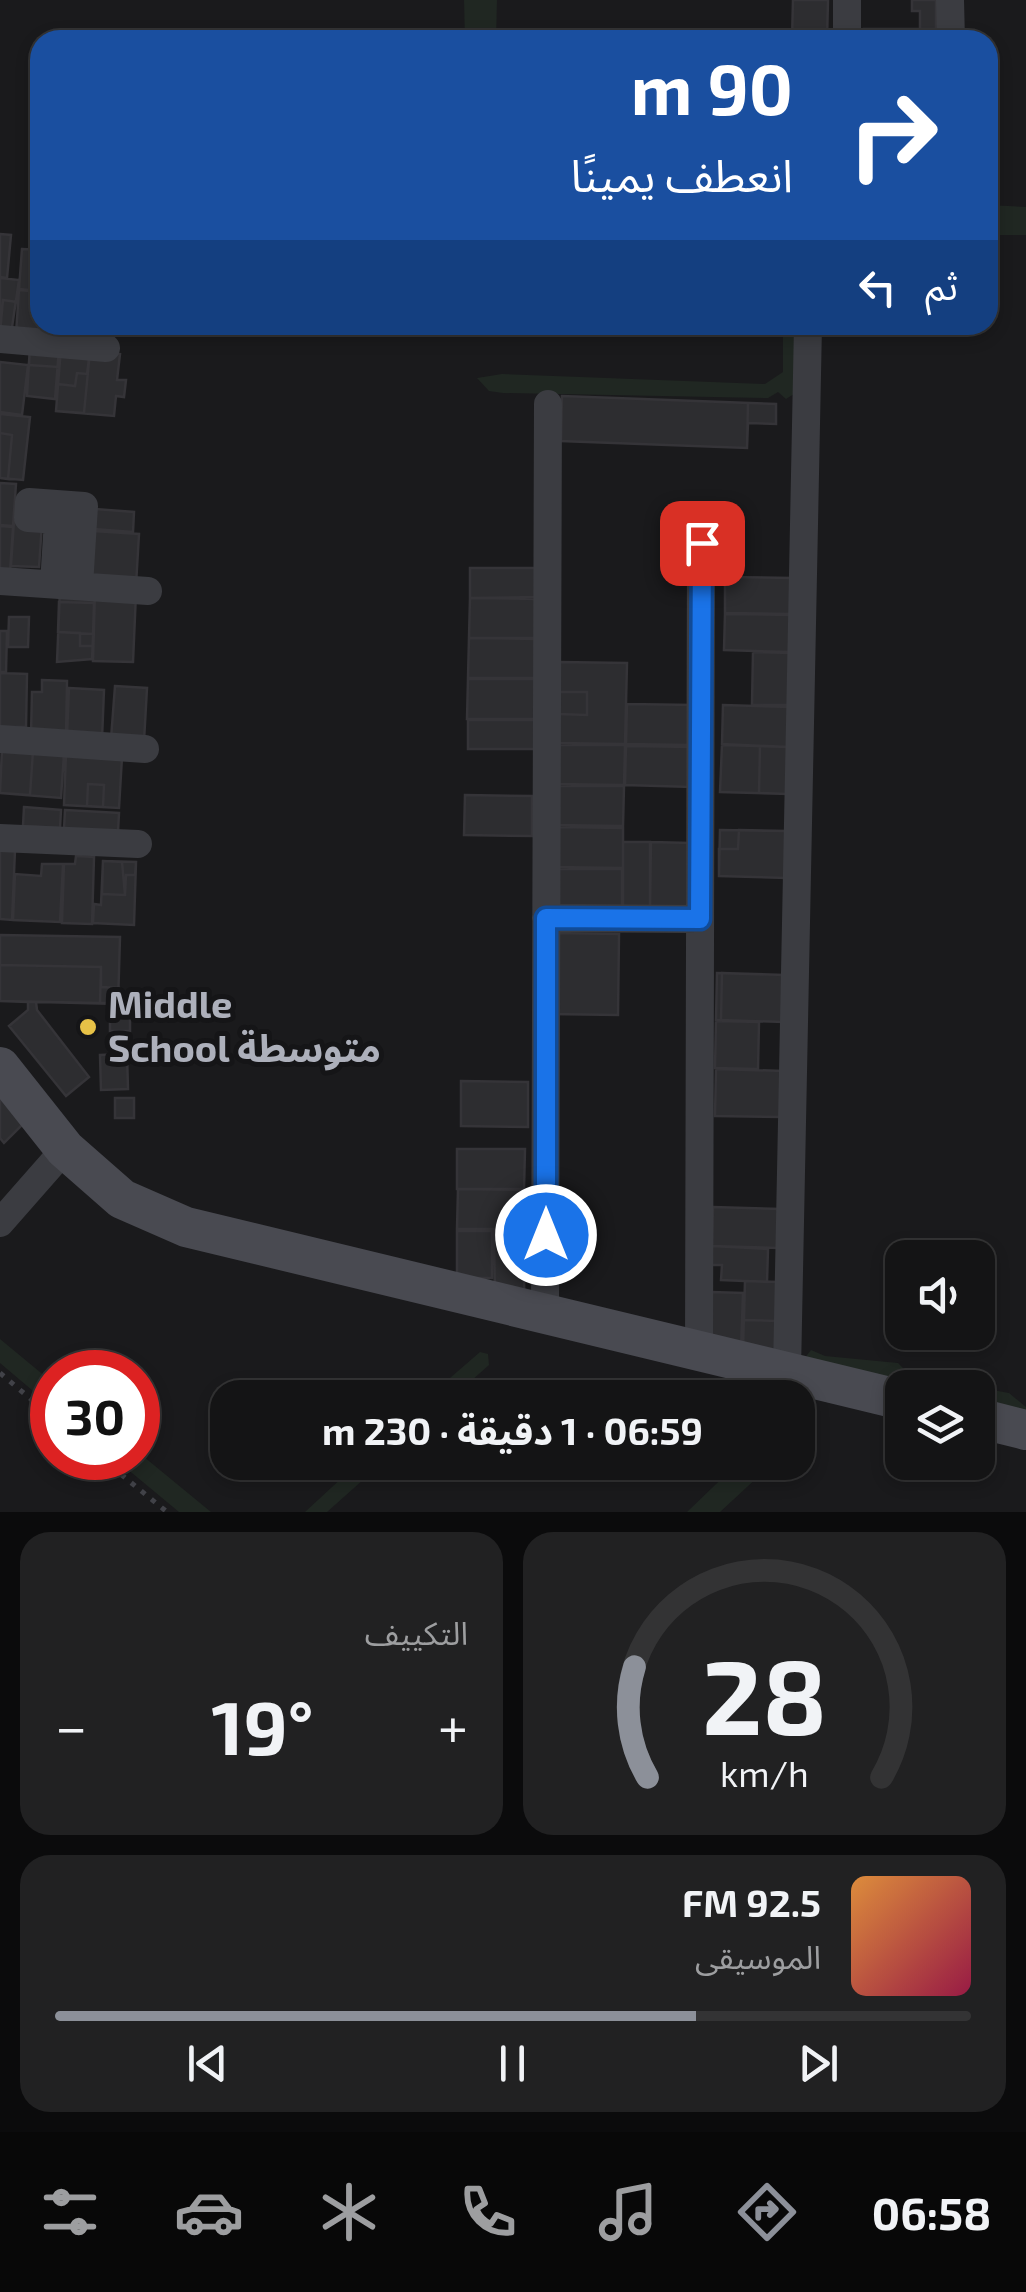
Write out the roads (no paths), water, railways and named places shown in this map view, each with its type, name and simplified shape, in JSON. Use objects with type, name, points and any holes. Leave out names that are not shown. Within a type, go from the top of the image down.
[{"type":"street","points":[[847,0],[847,30]]},
{"type":"street","points":[[950,0],[951,30]]},
{"type":"street","points":[[787,1371],[808,335]]},
{"type":"street","points":[[0,340],[106,348]]},
{"type":"street","points":[[546,1314],[548,404]]},
{"type":"street","points":[[699,1350],[702,543]]},
{"type":"street","points":[[0,580],[148,591]]},
{"type":"street","points":[[0,738],[146,748]]},
{"type":"street","points":[[0,838],[138,844]]},
{"type":"street","points":[[546,918],[700,919]]},
{"type":"street","points":[[0,1067],[66,1149],[122,1199],[186,1228],[885,1396]]},
{"type":"street","points":[[0,1223],[66,1149]]},
{"type":"street","points":[[995,1422],[1026,1430]]},
{"type":"place","name":"Middle School متوسطة","points":[[88,1027]]}]
